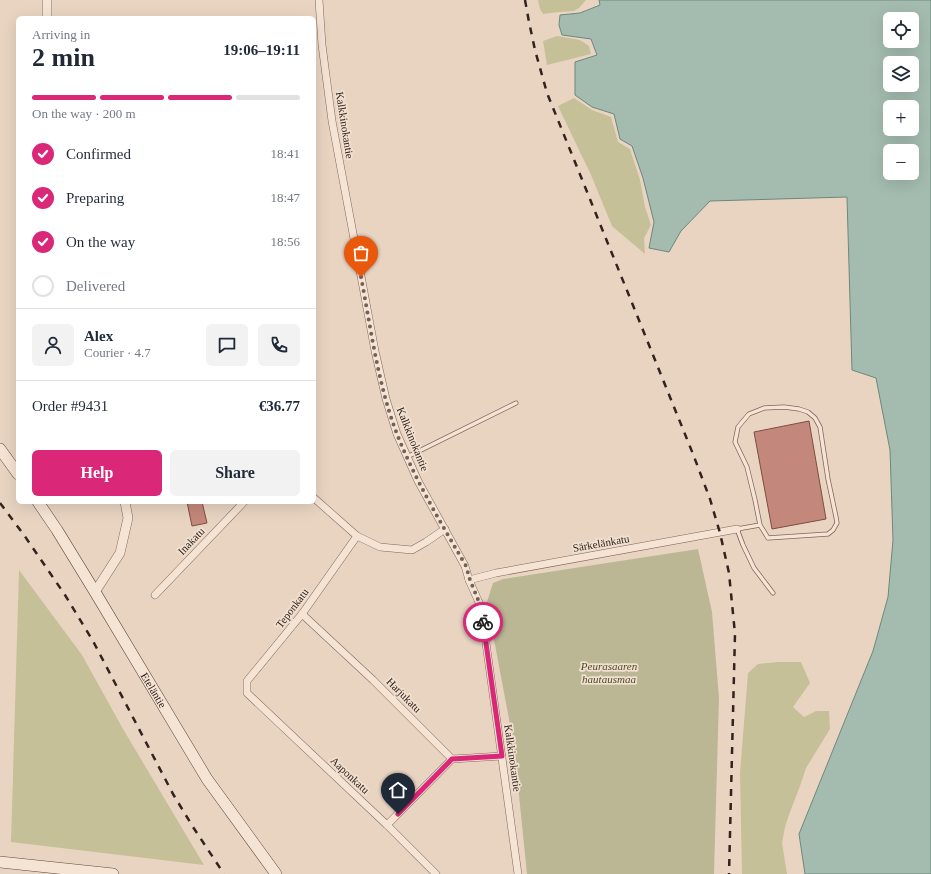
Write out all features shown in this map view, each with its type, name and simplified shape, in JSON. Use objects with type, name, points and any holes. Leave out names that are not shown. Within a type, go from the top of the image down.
[{"type":"main road","points":[[0,449],[16,471]]},
{"type":"main road","name":"Eteläntie","points":[[39,504],[95,592],[207,779],[276,874]]},
{"type":"main road","points":[[0,862],[31,867],[113,874]]},
{"type":"street","points":[[47,0],[47,16]]},
{"type":"street","name":"Kalkkinokantie","points":[[319,0],[322,45],[332,121],[375,351],[386,399],[397,434],[418,481],[466,566],[481,607],[518,874]]},
{"type":"street","points":[[316,500],[357,536],[380,547],[412,550],[445,529]]},
{"type":"street","points":[[95,592],[120,553],[128,518],[125,504]]},
{"type":"street","name":"Inakatu","points":[[155,595],[242,504]]},
{"type":"street","name":"Särkelänkatu","points":[[470,580],[496,573],[737,530]]},
{"type":"street","name":"Teponkatu","points":[[247,693],[247,681],[302,614],[357,536]]},
{"type":"street","name":"Harjukatu","points":[[302,614],[373,680],[452,759]]},
{"type":"street","name":"Aaponkatu","points":[[247,693],[387,825],[436,874]]},
{"type":"street","points":[[387,825],[452,759],[502,756]]},
{"type":"lane","points":[[407,457],[516,403]]},
{"type":"lane","points":[[764,408],[799,408],[808,412],[815,418],[820,428],[828,480],[837,523],[833,530],[828,534],[768,538],[760,525],[747,467],[735,442],[738,427],[749,414],[764,408]]},
{"type":"lane","points":[[760,525],[737,530],[754,568],[773,594]]},
{"type":"shaded area","points":[[538,0],[586,0],[574,11],[543,14]]},
{"type":"shaded area","points":[[599,0],[931,0],[931,874],[805,874],[799,834],[873,651],[888,597],[893,540],[890,450],[876,378],[852,370],[847,197],[710,201],[681,231],[669,252],[649,248],[654,222],[643,178],[632,146],[620,139],[614,114],[592,107],[575,95],[575,62],[597,55],[591,39],[562,35],[559,25],[560,15],[580,13],[600,5]]},
{"type":"shaded area","points":[[557,36],[580,40],[589,46],[591,54],[547,65],[543,41]]},
{"type":"shaded area","points":[[574,98],[592,110],[611,117],[618,142],[630,149],[640,180],[645,207],[651,225],[644,238],[645,254],[612,226],[591,175],[558,106]]},
{"type":"shaded area","points":[[19,570],[82,655],[123,729],[204,865],[11,842]]},
{"type":"shaded area","points":[[801,662],[810,683],[793,707],[804,717],[816,711],[829,711],[830,729],[806,768],[785,827],[782,843],[787,874],[742,874],[740,773],[748,673],[758,664]]},
{"type":"green space","name":"Peurasaaren hautausmaa","points":[[698,549],[712,612],[719,698],[714,874],[527,874],[514,746],[487,602],[493,583],[503,579]]},
{"type":"building","points":[[809,421],[826,519],[772,529],[754,432]]},
{"type":"building","points":[[187,504],[202,504],[207,523],[192,526]]},
{"type":"railway","points":[[525,0],[535,50],[547,93],[693,454],[710,499],[720,533],[729,573],[735,634],[729,874]]},
{"type":"railway","points":[[0,503],[65,595],[93,641],[173,794],[224,874]]},
{"type":"way so far","points":[[361,277],[386,399],[397,434],[418,481],[466,566],[481,607],[483,622]]},
{"type":"route","points":[[398,814],[452,759],[502,756],[483,622]]}]
